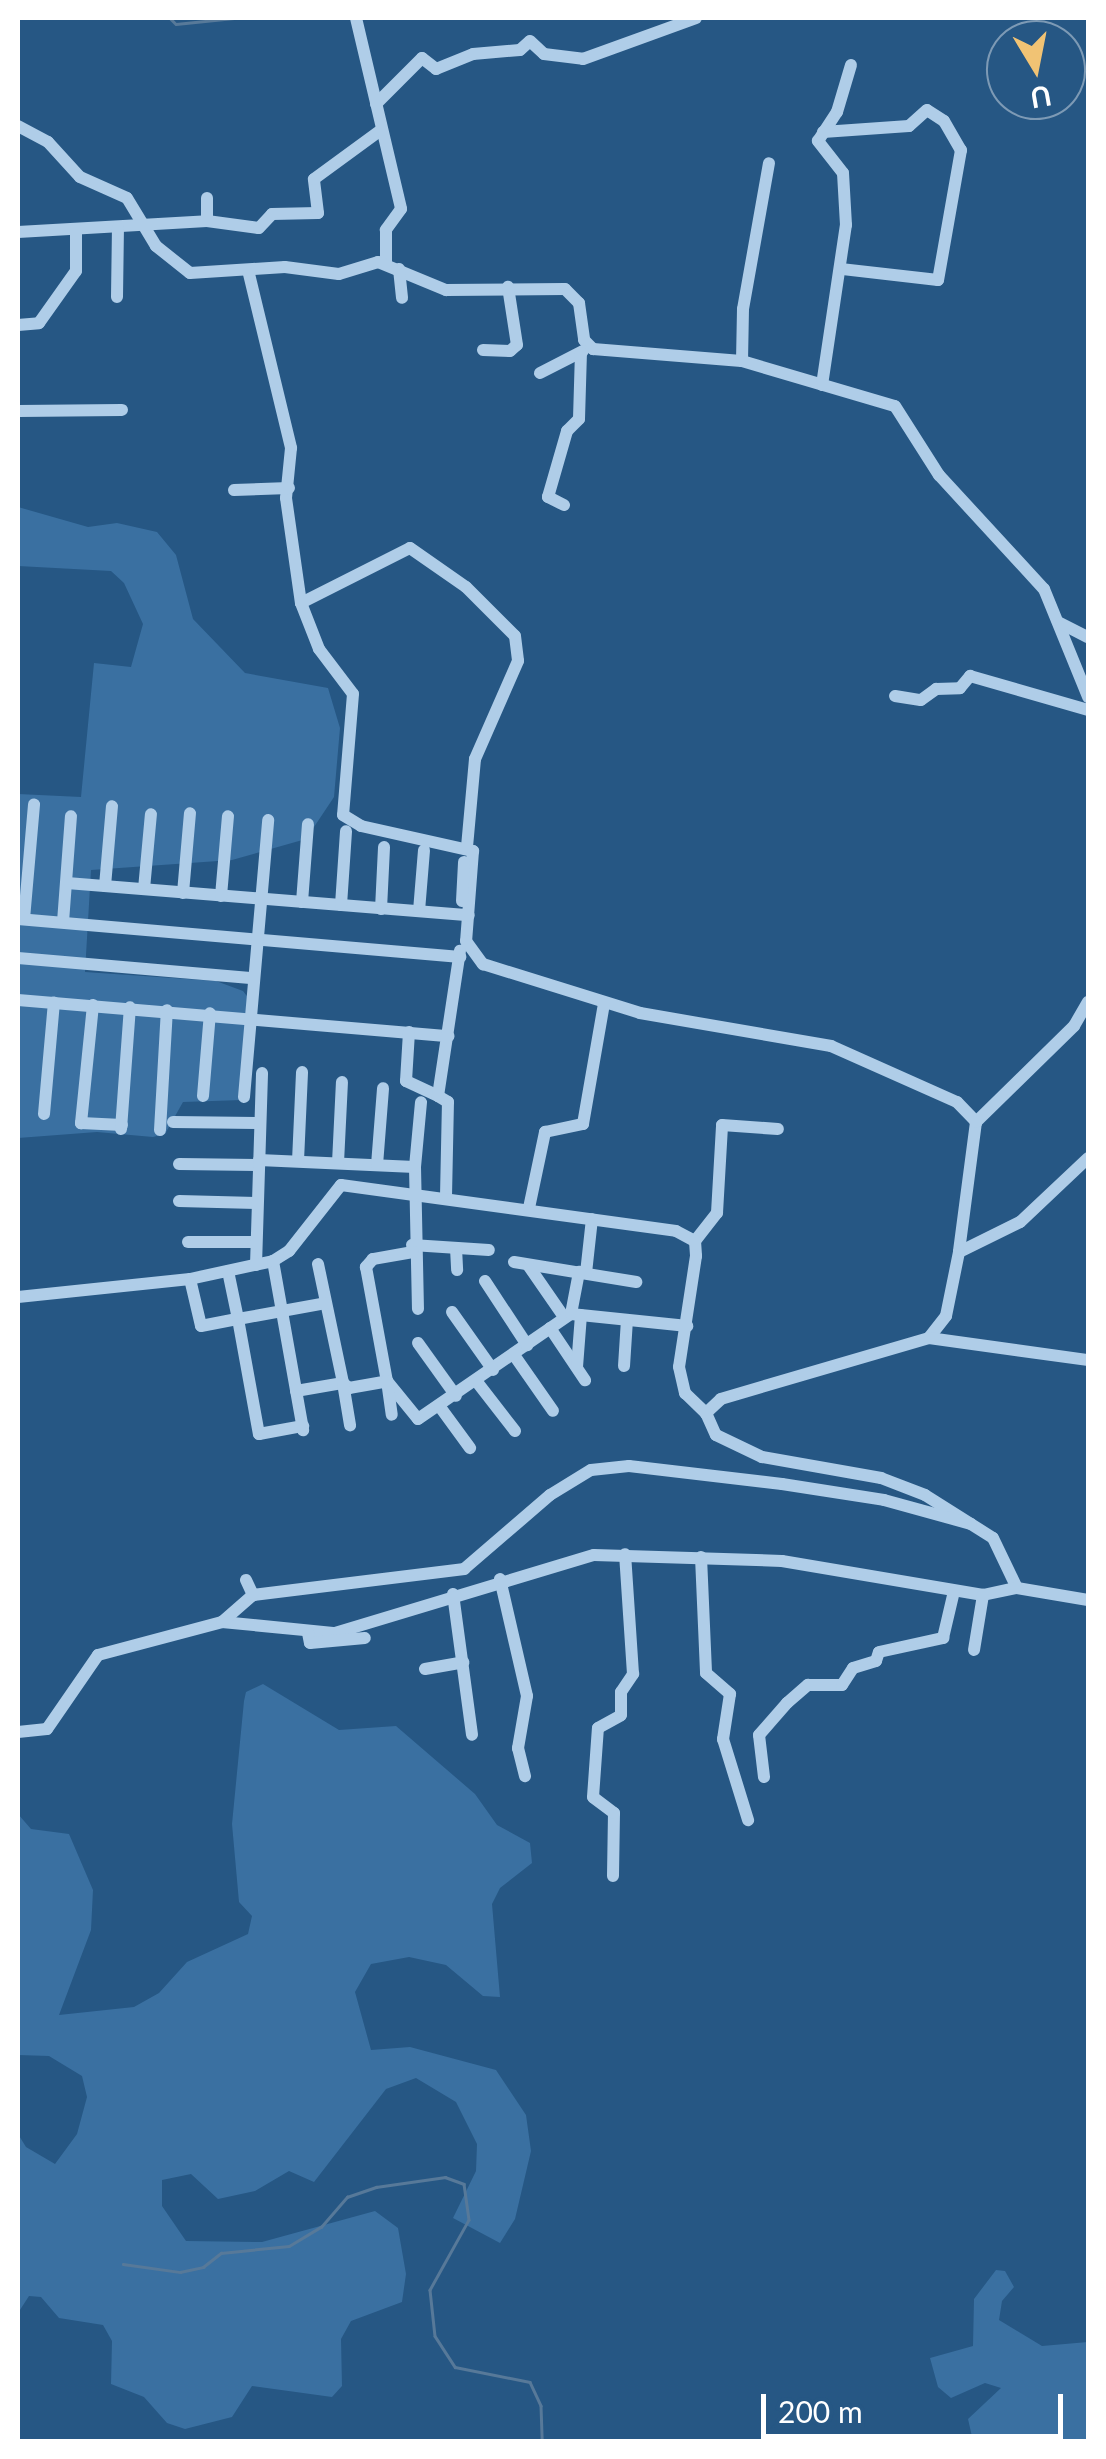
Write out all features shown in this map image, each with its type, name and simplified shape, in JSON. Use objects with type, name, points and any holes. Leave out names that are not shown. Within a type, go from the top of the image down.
[{"type":"street","points":[[356,18],[402,212],[386,230],[402,298]]},
{"type":"street","points":[[376,104],[422,58],[436,69],[473,54],[522,49],[532,41],[544,54],[585,59],[696,18]]},
{"type":"street","points":[[822,384],[841,269],[844,179],[819,150],[824,132],[837,112],[851,65]]},
{"type":"street","points":[[824,132],[909,126],[927,110],[944,121],[960,150],[938,280],[841,269]]},
{"type":"street","points":[[18,126],[48,142],[80,177],[121,194],[143,227],[190,274],[249,274],[285,267],[339,274],[373,262],[446,290],[475,294],[508,287],[572,292],[584,350],[578,419],[567,431],[548,500],[564,505]]},
{"type":"street","points":[[18,232],[207,221],[259,228],[272,214],[318,213],[314,179],[381,130]]},
{"type":"street","points":[[742,361],[742,309],[769,162]]},
{"type":"street","points":[[207,198],[207,221]]},
{"type":"street","points":[[117,297],[118,228]]},
{"type":"street","points":[[18,325],[39,322],[76,271],[76,229]]},
{"type":"street","points":[[249,274],[260,338],[280,383],[294,462],[289,488],[301,603],[319,649],[354,694],[343,814],[360,826],[467,846],[476,856],[438,1096]]},
{"type":"street","points":[[483,350],[510,351],[517,345],[508,287]]},
{"type":"street","points":[[540,373],[584,350],[742,361],[900,409],[939,475],[1040,584],[1060,623],[1088,697]]},
{"type":"street","points":[[18,411],[122,410]]},
{"type":"street","points":[[234,490],[289,488]]},
{"type":"street","points":[[301,603],[410,548],[466,587],[514,636],[518,661],[476,759],[467,846]]},
{"type":"street","points":[[1060,623],[1088,637]]},
{"type":"street","points":[[895,696],[919,700],[938,689],[962,687],[971,676],[1088,710]]},
{"type":"street","points":[[34,804],[21,919],[460,956]]},
{"type":"street","points":[[105,886],[112,806]]},
{"type":"street","points":[[144,890],[151,814]]},
{"type":"street","points":[[182,893],[190,814]]},
{"type":"street","points":[[62,922],[71,816]]},
{"type":"street","points":[[221,896],[228,816]]},
{"type":"street","points":[[244,1097],[268,820]]},
{"type":"street","points":[[302,902],[308,824]]},
{"type":"street","points":[[341,905],[346,830]]},
{"type":"street","points":[[381,908],[384,848]]},
{"type":"street","points":[[419,912],[424,850]]},
{"type":"street","points":[[464,862],[467,948],[483,964],[604,1004],[831,1046],[957,1102],[976,1122]]},
{"type":"street","points":[[66,883],[465,915]]},
{"type":"street","points":[[18,958],[253,978]]},
{"type":"street","points":[[18,1000],[249,1016],[448,1036]]},
{"type":"street","points":[[44,1114],[54,1002]]},
{"type":"street","points":[[929,1338],[946,1316],[959,1252],[976,1122],[1074,1026],[1088,1002]]},
{"type":"street","points":[[529,1208],[545,1132],[583,1124],[604,1004]]},
{"type":"street","points":[[94,1005],[82,1123],[121,1127],[130,1008]]},
{"type":"street","points":[[160,1130],[167,1010]]},
{"type":"street","points":[[203,1096],[210,1013]]},
{"type":"street","points":[[410,1032],[406,1081],[448,1102],[446,1196]]},
{"type":"street","points":[[298,1161],[302,1072]]},
{"type":"street","points":[[256,1265],[262,1074]]},
{"type":"street","points":[[338,1163],[342,1082]]},
{"type":"street","points":[[377,1165],[383,1088]]},
{"type":"street","points":[[418,1308],[413,1248],[422,1102]]},
{"type":"street","points":[[174,1122],[260,1123]]},
{"type":"street","points":[[778,1129],[722,1126],[717,1213],[695,1241],[681,1379],[706,1413],[716,1435],[735,1448],[881,1478],[993,1538],[1017,1588]]},
{"type":"street","points":[[959,1252],[1020,1222],[1088,1158]]},
{"type":"street","points":[[179,1164],[298,1161],[415,1168]]},
{"type":"street","points":[[18,1297],[190,1279],[273,1260],[298,1241],[332,1189],[355,1183],[676,1231],[695,1241]]},
{"type":"street","points":[[179,1201],[256,1203]]},
{"type":"street","points":[[577,1367],[572,1315],[592,1219]]},
{"type":"street","points":[[188,1242],[256,1242]]},
{"type":"street","points":[[392,1415],[366,1267],[373,1259],[413,1248],[489,1250]]},
{"type":"street","points":[[456,1248],[458,1270]]},
{"type":"street","points":[[228,1271],[259,1434],[303,1428],[273,1260]]},
{"type":"street","points":[[318,1264],[350,1425]]},
{"type":"street","points":[[572,1315],[521,1264],[636,1282]]},
{"type":"street","points":[[190,1279],[201,1326],[326,1303]]},
{"type":"street","points":[[485,1282],[527,1344]]},
{"type":"street","points":[[452,1312],[493,1370]]},
{"type":"street","points":[[388,1381],[418,1419],[440,1408],[572,1315],[687,1326]]},
{"type":"street","points":[[624,1366],[627,1320]]},
{"type":"street","points":[[550,1328],[585,1380]]},
{"type":"street","points":[[706,1413],[721,1399],[929,1338],[1088,1360]]},
{"type":"street","points":[[418,1344],[456,1396]]},
{"type":"street","points":[[514,1355],[553,1411]]},
{"type":"street","points":[[296,1391],[388,1381]]},
{"type":"street","points":[[477,1382],[515,1430]]},
{"type":"street","points":[[440,1408],[470,1448]]},
{"type":"street","points":[[222,1622],[252,1596],[464,1570],[550,1495],[608,1467],[867,1497],[971,1524]]},
{"type":"street","points":[[613,1876],[614,1814],[593,1795],[598,1728],[621,1715],[621,1692],[633,1674],[624,1554]]},
{"type":"street","points":[[19,1734],[47,1729],[102,1652],[222,1622],[308,1633],[310,1643],[414,1613],[453,1594],[500,1579],[594,1555],[701,1557],[898,1576],[984,1595],[1017,1588],[1088,1600]]},
{"type":"street","points":[[701,1557],[706,1673],[730,1694],[723,1740],[748,1820]]},
{"type":"street","points":[[500,1579],[527,1696],[518,1748],[525,1776]]},
{"type":"street","points":[[246,1580],[252,1596]]},
{"type":"street","points":[[764,1777],[759,1735],[787,1702],[808,1685],[842,1685],[853,1668],[876,1661],[879,1652],[942,1638],[954,1591]]},
{"type":"street","points":[[453,1594],[472,1734]]},
{"type":"street","points":[[974,1650],[984,1595]]},
{"type":"street","points":[[335,1637],[364,1638]]},
{"type":"street","points":[[426,1670],[463,1662]]},
{"type":"shaded area","points":[[18,507],[88,527],[117,523],[157,532],[176,555],[193,619],[245,673],[328,688],[340,728],[334,797],[306,839],[232,860],[91,870],[85,972],[216,981],[243,991],[256,1008],[242,1100],[183,1102],[165,1134],[153,1137],[97,1132],[18,1138],[18,794],[81,797],[94,663],[131,667],[143,624],[124,583],[111,571],[18,566]]},
{"type":"shaded area","points":[[263,1684],[339,1730],[396,1726],[475,1794],[497,1825],[530,1843],[532,1863],[500,1888],[492,1904],[500,1997],[483,1996],[446,1965],[409,1957],[371,1964],[355,1992],[371,2050],[410,2047],[496,2070],[526,2115],[531,2151],[515,2219],[500,2243],[453,2218],[476,2171],[477,2144],[456,2102],[416,2078],[386,2089],[314,2182],[289,2171],[255,2191],[218,2199],[191,2174],[162,2180],[162,2206],[186,2241],[262,2242],[375,2211],[398,2228],[406,2274],[402,2302],[351,2321],[341,2339],[342,2386],[332,2397],[252,2386],[232,2417],[185,2429],[167,2423],[144,2397],[111,2384],[112,2341],[103,2325],[59,2318],[41,2297],[29,2296],[18,2313],[18,2134],[26,2147],[55,2164],[77,2134],[87,2097],[82,2076],[49,2056],[18,2055],[18,1814],[31,1829],[69,1834],[93,1890],[91,1930],[59,2015],[134,2007],[159,1993],[187,1962],[248,1934],[252,1916],[239,1902],[232,1824],[244,1701],[246,1692]]},
{"type":"shaded area","points":[[996,2270],[1005,2271],[1014,2287],[1002,2301],[999,2320],[1042,2346],[1088,2342],[1088,2441],[973,2441],[968,2419],[1001,2388],[985,2383],[951,2398],[938,2387],[930,2358],[973,2346],[974,2299]]},
{"type":"waterway","points":[[170,18],[176,24],[234,18]]},
{"type":"waterway","points":[[123,2264],[180,2272],[203,2267],[221,2253],[289,2246],[321,2227],[347,2197],[376,2187],[445,2177],[464,2184],[469,2220],[430,2290],[435,2336],[455,2367],[530,2382],[541,2406],[542,2442]]}]
